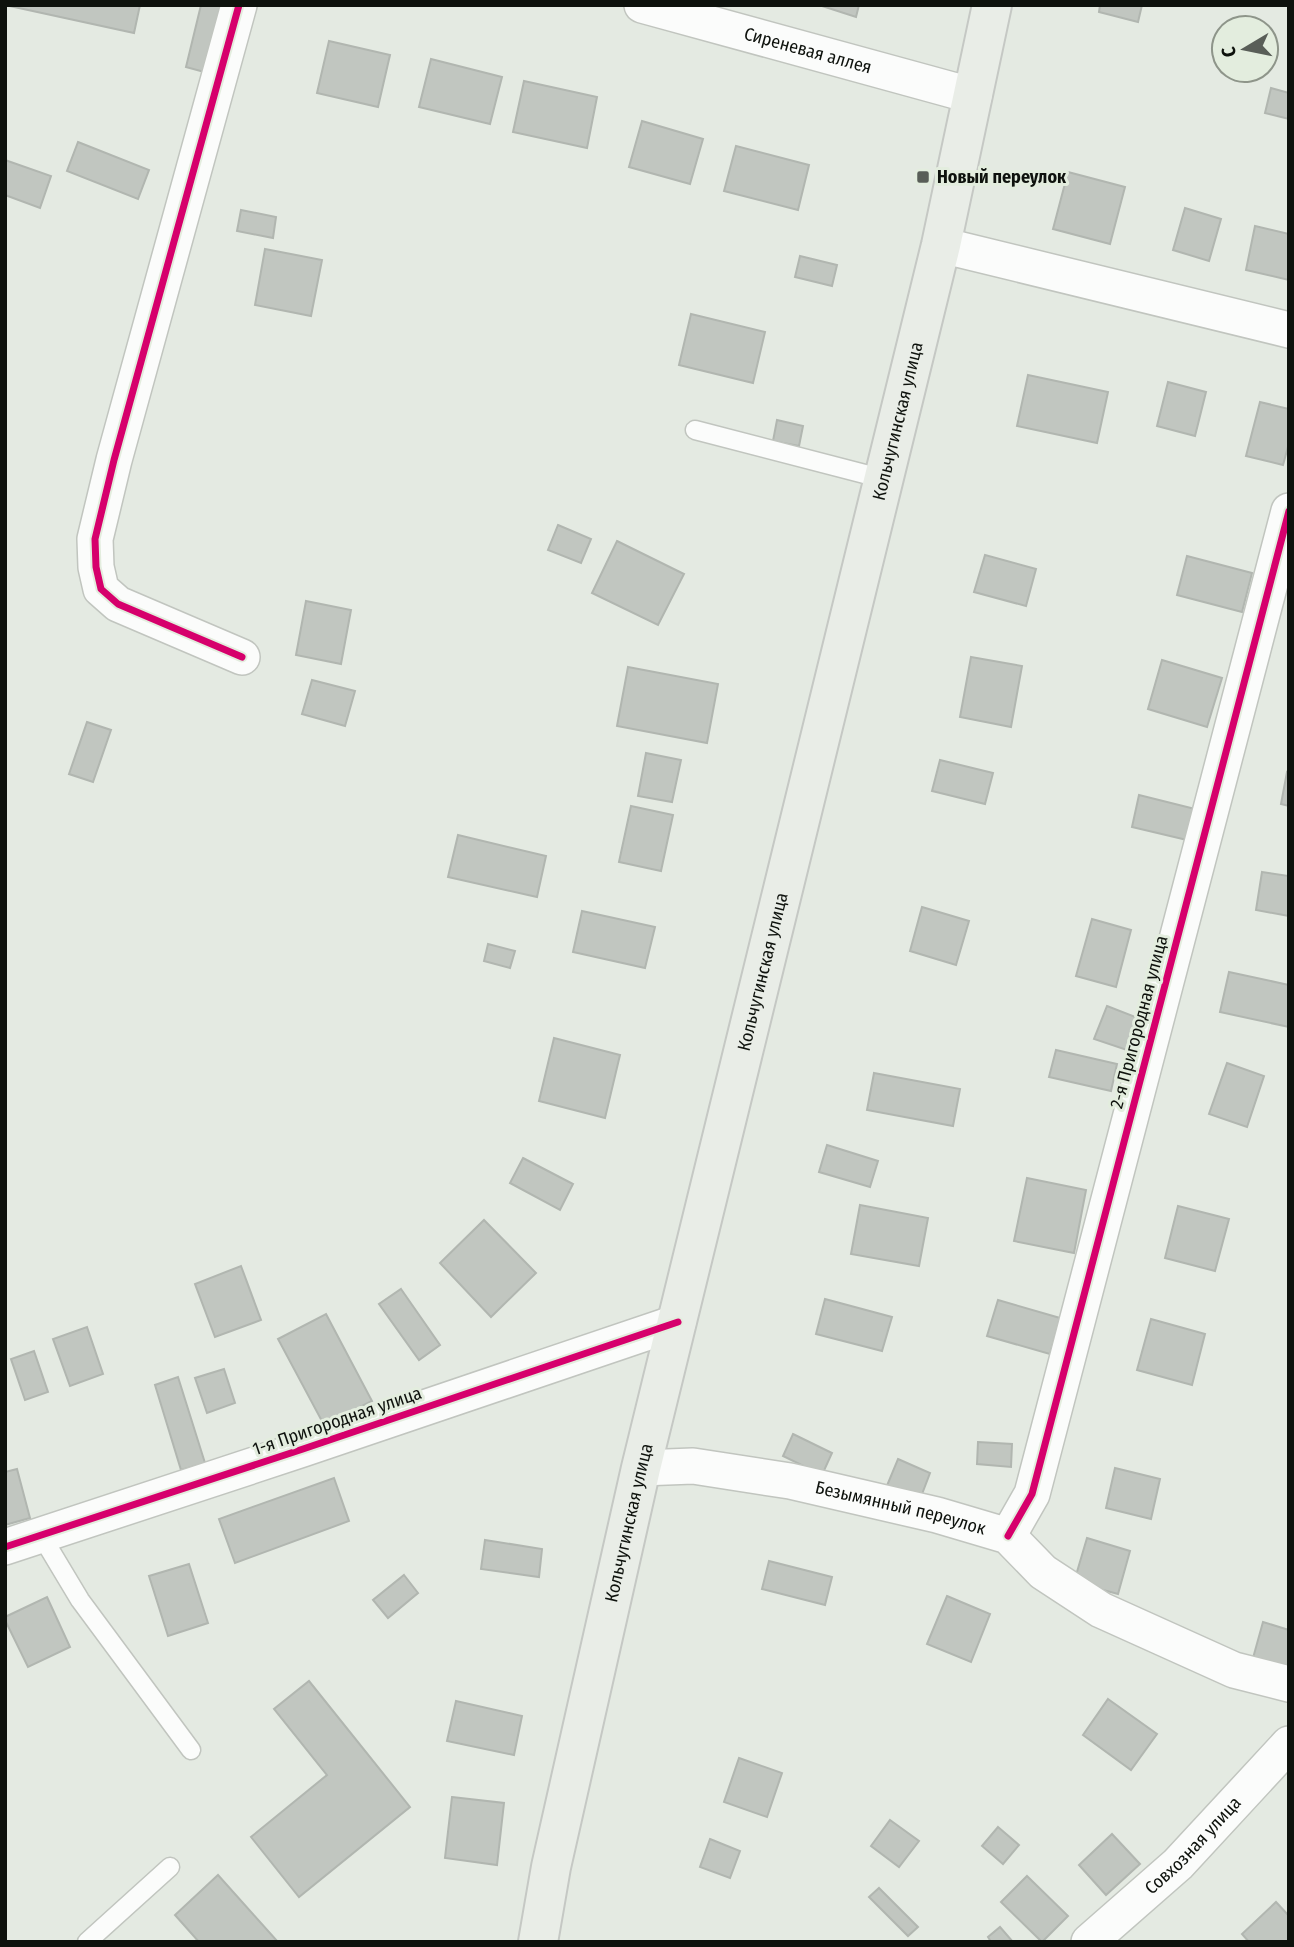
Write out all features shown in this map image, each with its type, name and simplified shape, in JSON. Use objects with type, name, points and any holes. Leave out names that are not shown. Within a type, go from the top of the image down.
[{"type":"main road","name":"Кольчугинская улица","points":[[538,1942],[551,1867],[641,1468],[941,246],[992,5]]},
{"type":"street","points":[[239,5],[114,460],[95,540],[96,567],[101,589],[118,604],[242,657]]},
{"type":"street","name":"Сиреневая аллея","points":[[642,5],[974,96]]},
{"type":"street","points":[[941,246],[1289,330]]},
{"type":"street","name":"2-я Пригородная улица","points":[[1008,1536],[1032,1494],[1036,1480],[1289,511]]},
{"type":"street","name":"1-я Пригородная улица","points":[[5,1547],[678,1322]]},
{"type":"street","name":"Безымянный переулок","points":[[641,1468],[692,1466],[790,1481],[937,1515],[1008,1536],[1043,1573],[1101,1610],[1234,1670],[1289,1684]]},
{"type":"street","name":"Совхозная улица","points":[[1089,1942],[1178,1864],[1289,1744]]},
{"type":"lane","points":[[695,430],[884,479]]},
{"type":"lane","points":[[41,1535],[80,1600],[191,1750]]},
{"type":"lane","points":[[87,1942],[170,1867]]},
{"type":"building","points":[[5,5],[140,5],[134,33]]},
{"type":"building","points":[[201,5],[224,5],[208,73],[186,67]]},
{"type":"building","points":[[819,5],[859,5],[856,17]]},
{"type":"building","points":[[1100,5],[1142,5],[1138,22],[1099,12]]},
{"type":"building","points":[[329,41],[390,55],[378,107],[317,93]]},
{"type":"building","points":[[431,59],[502,77],[490,124],[419,107]]},
{"type":"building","points":[[524,81],[597,97],[587,148],[513,132]]},
{"type":"building","points":[[1271,88],[1289,93],[1289,119],[1265,113]]},
{"type":"building","points":[[642,121],[703,139],[690,184],[629,167]]},
{"type":"building","points":[[78,142],[149,170],[138,199],[67,171]]},
{"type":"building","points":[[736,146],[809,165],[798,210],[724,191]]},
{"type":"building","points":[[5,160],[51,176],[40,208],[5,195]]},
{"type":"building","points":[[1068,172],[1125,187],[1110,244],[1053,229]]},
{"type":"building","points":[[1185,208],[1221,219],[1209,261],[1173,250]]},
{"type":"building","points":[[241,210],[276,217],[273,238],[237,231]]},
{"type":"building","points":[[1255,226],[1289,234],[1289,280],[1246,270]]},
{"type":"building","points":[[265,249],[322,260],[311,316],[255,305]]},
{"type":"building","points":[[800,256],[837,265],[832,286],[795,277]]},
{"type":"building","points":[[691,314],[765,332],[753,383],[679,365]]},
{"type":"building","points":[[1028,375],[1108,392],[1097,443],[1017,426]]},
{"type":"building","points":[[1168,382],[1206,392],[1195,436],[1157,426]]},
{"type":"building","points":[[1260,402],[1289,409],[1289,443],[1283,465],[1246,456]]},
{"type":"building","points":[[777,420],[803,426],[799,446],[773,441]]},
{"type":"building","points":[[558,525],[591,539],[581,563],[548,550]]},
{"type":"building","points":[[617,541],[684,574],[658,625],[592,593]]},
{"type":"building","points":[[985,555],[1036,569],[1026,606],[974,592]]},
{"type":"building","points":[[1187,556],[1252,573],[1242,612],[1177,595]]},
{"type":"building","points":[[306,601],[351,610],[341,664],[296,655]]},
{"type":"building","points":[[971,657],[1022,666],[1011,727],[960,717]]},
{"type":"building","points":[[1162,660],[1222,678],[1207,727],[1148,709]]},
{"type":"building","points":[[628,667],[718,684],[707,743],[617,726]]},
{"type":"building","points":[[312,680],[355,691],[345,726],[302,714]]},
{"type":"building","points":[[87,722],[111,730],[93,782],[69,774]]},
{"type":"building","points":[[646,753],[681,760],[672,802],[638,796]]},
{"type":"building","points":[[940,760],[993,773],[985,804],[932,791]]},
{"type":"building","points":[[1287,772],[1289,773],[1289,806],[1281,804]]},
{"type":"building","points":[[1139,795],[1195,809],[1187,840],[1132,827]]},
{"type":"building","points":[[631,806],[673,815],[661,871],[619,862]]},
{"type":"building","points":[[458,835],[546,856],[537,897],[448,877]]},
{"type":"building","points":[[1262,872],[1289,876],[1289,916],[1256,910]]},
{"type":"building","points":[[922,907],[969,921],[956,965],[910,951]]},
{"type":"building","points":[[582,911],[655,927],[645,968],[573,952]]},
{"type":"building","points":[[1092,919],[1131,930],[1116,987],[1076,976]]},
{"type":"building","points":[[488,944],[515,951],[510,968],[484,961]]},
{"type":"building","points":[[1229,972],[1289,985],[1289,1027],[1220,1012]]},
{"type":"building","points":[[1107,1006],[1138,1018],[1127,1050],[1094,1039]]},
{"type":"building","points":[[554,1038],[620,1055],[605,1118],[539,1101]]},
{"type":"building","points":[[1056,1050],[1117,1064],[1111,1091],[1049,1077]]},
{"type":"building","points":[[1227,1063],[1264,1076],[1247,1127],[1209,1114]]},
{"type":"building","points":[[874,1073],[960,1089],[953,1126],[867,1110]]},
{"type":"building","points":[[827,1145],[878,1161],[870,1187],[819,1172]]},
{"type":"building","points":[[523,1158],[573,1184],[560,1210],[510,1183]]},
{"type":"building","points":[[1027,1178],[1086,1190],[1074,1253],[1014,1241]]},
{"type":"building","points":[[860,1205],[928,1218],[919,1266],[851,1254]]},
{"type":"building","points":[[1178,1206],[1229,1219],[1215,1271],[1165,1258]]},
{"type":"building","points":[[484,1220],[536,1273],[491,1317],[440,1263]]},
{"type":"building","points":[[241,1266],[261,1320],[215,1337],[195,1284]]},
{"type":"building","points":[[401,1289],[440,1345],[419,1360],[379,1304]]},
{"type":"building","points":[[825,1299],[892,1317],[882,1351],[816,1334]]},
{"type":"building","points":[[998,1300],[1060,1318],[1050,1354],[987,1336]]},
{"type":"building","points":[[326,1314],[372,1401],[324,1425],[278,1339]]},
{"type":"building","points":[[1151,1319],[1205,1334],[1192,1385],[1137,1370]]},
{"type":"building","points":[[87,1327],[103,1374],[70,1386],[53,1339]]},
{"type":"building","points":[[34,1351],[48,1392],[25,1400],[11,1359]]},
{"type":"building","points":[[224,1369],[235,1403],[207,1413],[195,1378]]},
{"type":"building","points":[[178,1377],[205,1463],[181,1470],[155,1385]]},
{"type":"building","points":[[793,1434],[832,1453],[822,1475],[783,1456]]},
{"type":"building","points":[[978,1442],[1012,1444],[1011,1467],[977,1464]]},
{"type":"building","points":[[898,1459],[930,1473],[919,1502],[886,1488]]},
{"type":"building","points":[[1115,1468],[1160,1479],[1151,1519],[1106,1508]]},
{"type":"building","points":[[17,1469],[30,1518],[5,1525],[5,1472]]},
{"type":"building","points":[[334,1478],[349,1521],[235,1563],[219,1519]]},
{"type":"building","points":[[1087,1538],[1130,1551],[1118,1594],[1074,1582]]},
{"type":"building","points":[[485,1540],[542,1549],[539,1577],[481,1569]]},
{"type":"building","points":[[769,1561],[832,1577],[825,1605],[762,1589]]},
{"type":"building","points":[[189,1564],[208,1623],[168,1636],[149,1576]]},
{"type":"building","points":[[404,1575],[418,1593],[388,1618],[373,1600]]},
{"type":"building","points":[[947,1596],[990,1614],[971,1662],[927,1644]]},
{"type":"building","points":[[47,1597],[70,1647],[28,1667],[5,1617]]},
{"type":"building","points":[[1263,1622],[1289,1630],[1289,1668],[1253,1658]]},
{"type":"building","points":[[309,1681],[410,1807],[299,1897],[251,1837],[327,1775],[274,1709]]},
{"type":"building","points":[[1108,1699],[1157,1734],[1131,1770],[1083,1735]]},
{"type":"building","points":[[456,1701],[522,1716],[514,1755],[447,1741]]},
{"type":"building","points":[[739,1758],[782,1773],[767,1817],[724,1802]]},
{"type":"building","points":[[452,1797],[504,1803],[497,1865],[445,1858]]},
{"type":"building","points":[[890,1820],[919,1841],[899,1867],[871,1846]]},
{"type":"building","points":[[998,1827],[1019,1845],[1003,1864],[982,1846]]},
{"type":"building","points":[[1112,1834],[1140,1864],[1106,1895],[1079,1865]]},
{"type":"building","points":[[710,1839],[740,1851],[730,1878],[700,1867]]},
{"type":"building","points":[[218,1875],[278,1942],[199,1942],[175,1915]]},
{"type":"building","points":[[1027,1876],[1068,1916],[1042,1942],[1001,1902]]},
{"type":"building","points":[[879,1888],[918,1927],[908,1936],[869,1897]]},
{"type":"building","points":[[1276,1902],[1289,1916],[1289,1942],[1249,1942],[1242,1934]]},
{"type":"building","points":[[1000,1927],[1013,1942],[991,1942],[988,1937]]},
{"type":"cycle path","points":[[239,5],[114,460],[95,539],[96,567],[101,589],[118,604],[242,657]]},
{"type":"cycle path","points":[[1008,1536],[1032,1494],[1289,511]]},
{"type":"cycle path","points":[[5,1547],[678,1322]]},
{"type":"place","name":"Новый переулок","points":[[923,177]]}]
